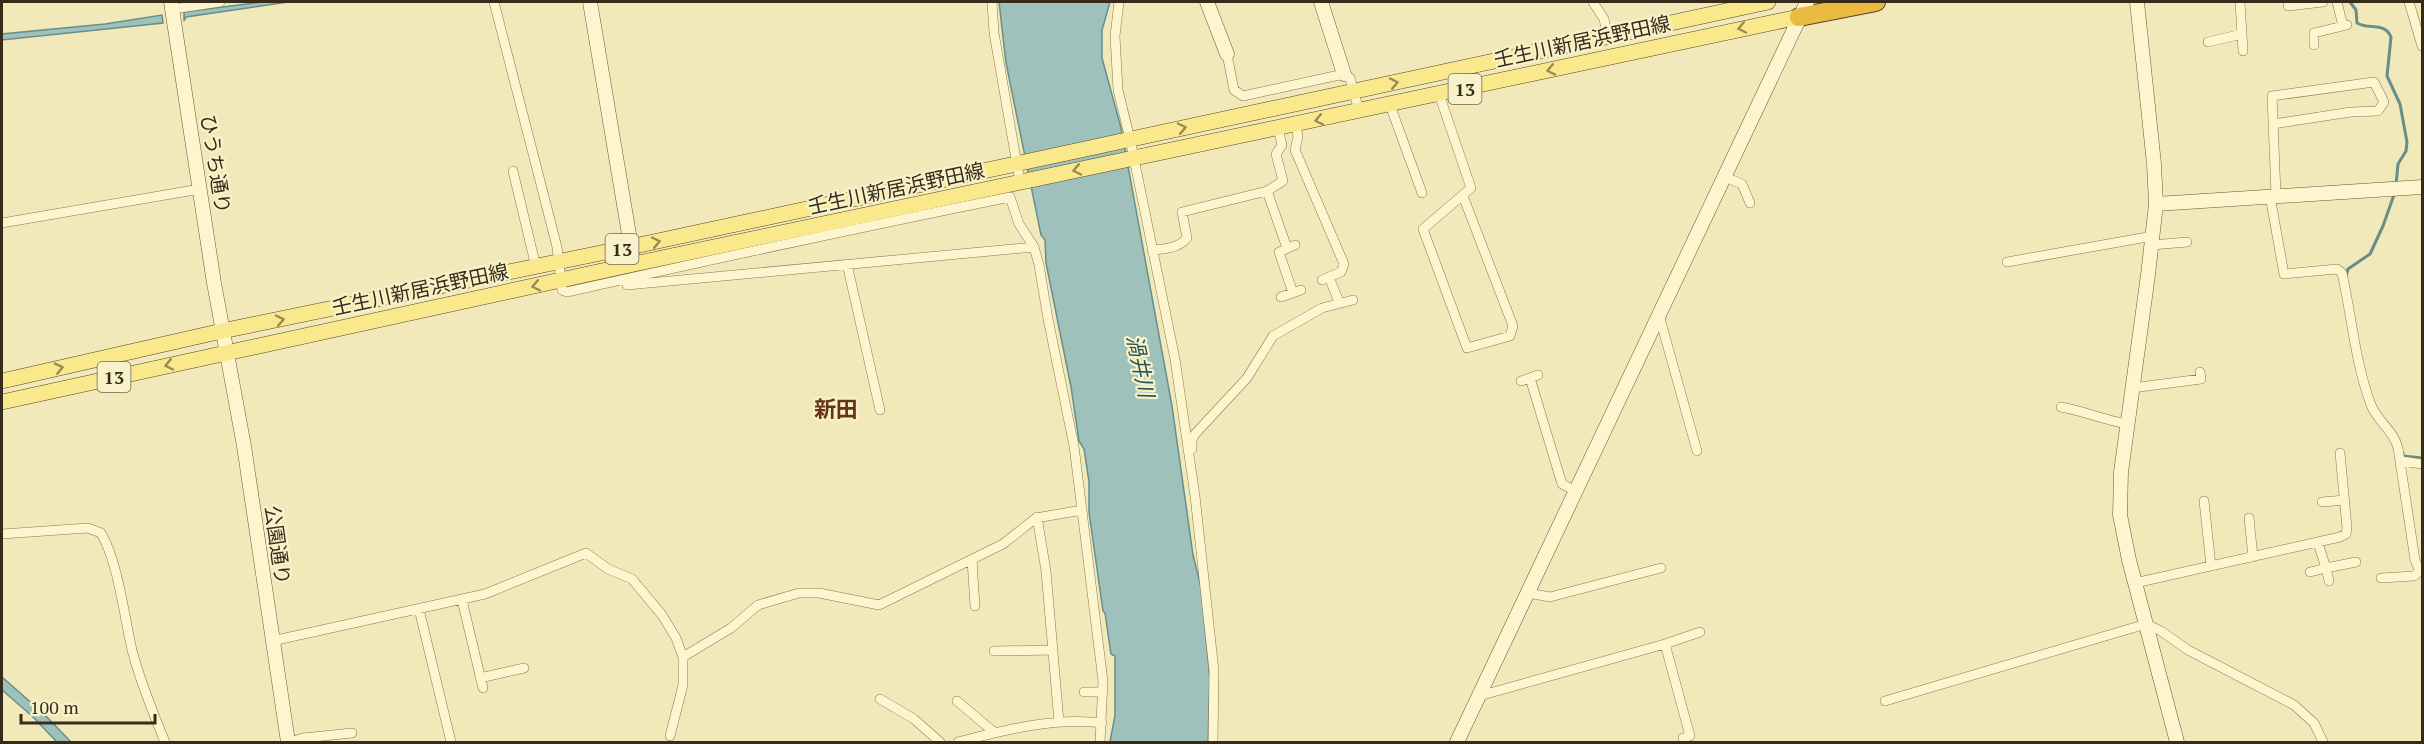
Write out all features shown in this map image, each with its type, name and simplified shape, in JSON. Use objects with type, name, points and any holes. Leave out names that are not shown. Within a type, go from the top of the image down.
[{"type":"highway","points":[[1803,9],[1876,2]]},
{"type":"main road","name":"壬生川新居浜野田線","points":[[2,381],[222,331],[630,247],[1768,2]]},
{"type":"main road","name":"壬生川新居浜野田線","points":[[2,402],[634,264],[1390,105],[1803,9]]},
{"type":"street","points":[[172,5],[220,2]]},
{"type":"street","points":[[495,2],[558,247],[562,290],[567,292],[1010,196],[1019,224],[1034,247],[1062,381],[1100,639],[1104,692],[1100,742]]},
{"type":"street","points":[[590,2],[634,264]]},
{"type":"street","points":[[992,2],[994,33],[1022,182]]},
{"type":"street","points":[[1119,2],[1115,36],[1118,90],[1175,359],[1190,463],[1214,671],[1213,742]]},
{"type":"street","points":[[1207,2],[1227,54],[1234,90],[1237,94],[1243,96],[1344,74]]},
{"type":"street","points":[[1322,2],[1344,74],[1350,78],[1355,91],[1359,111]]},
{"type":"street","points":[[1593,2],[1604,19],[1608,37]]},
{"type":"street","points":[[2137,2],[2156,204],[2121,472],[2120,515],[2135,583],[2177,742]]},
{"type":"street","points":[[2240,2],[2243,51]]},
{"type":"street","points":[[2288,6],[2323,2]]},
{"type":"street","points":[[2314,45],[2314,33],[2345,26],[2337,2]]},
{"type":"street","points":[[2409,2],[2422,46]]},
{"type":"street","name":"ひうち通り","points":[[172,5],[226,353]]},
{"type":"street","points":[[1457,742],[1803,9]]},
{"type":"street","points":[[2208,42],[2242,34]]},
{"type":"street","points":[[2273,124],[2351,112],[2378,111],[2384,102],[2374,82],[2272,96],[2273,195],[2284,274],[2337,269],[2342,273],[2360,374],[2372,408],[2397,441],[2402,461],[2415,560],[2422,570],[2415,576],[2381,578]]},
{"type":"street","points":[[1439,94],[1471,188],[1423,229],[1467,348],[1510,336],[1513,326],[1463,196]]},
{"type":"street","points":[[1390,105],[1422,193]]},
{"type":"street","points":[[1296,125],[1298,137],[1295,150],[1344,264],[1341,272],[1325,278],[1339,302]]},
{"type":"street","points":[[1152,250],[1175,247],[1187,238],[1182,212],[1267,191],[1283,181],[1276,154],[1282,145],[1278,128]]},
{"type":"street","points":[[513,171],[536,267]]},
{"type":"street","points":[[1725,177],[1742,184],[1750,203]]},
{"type":"street","points":[[2156,204],[2422,187]]},
{"type":"street","points":[[2,224],[200,189]]},
{"type":"street","points":[[1267,191],[1291,247],[1279,252],[1297,291],[1281,297]]},
{"type":"street","points":[[2007,262],[2153,240],[2187,242]]},
{"type":"street","points":[[605,284],[613,286],[1034,247]]},
{"type":"street","points":[[847,264],[880,410]]},
{"type":"street","points":[[1190,463],[1193,459],[1192,440],[1195,434],[1247,378],[1269,339],[1322,308],[1353,300]]},
{"type":"street","points":[[1659,315],[1697,451]]},
{"type":"street","name":"公園通り","points":[[226,353],[244,446],[272,641],[290,742]]},
{"type":"street","points":[[2132,388],[2201,379],[2200,372]]},
{"type":"street","points":[[1530,378],[1562,484],[1576,491]]},
{"type":"street","points":[[2061,407],[2088,412],[2106,420],[2127,424]]},
{"type":"street","points":[[2135,583],[2318,543],[2346,534],[2340,453]]},
{"type":"street","points":[[2402,461],[2422,464]]},
{"type":"street","points":[[2322,502],[2345,500]]},
{"type":"street","points":[[2204,501],[2211,566]]},
{"type":"street","points":[[683,657],[731,627],[758,605],[799,593],[819,592],[879,605],[1003,544],[1037,517],[1082,510]]},
{"type":"street","points":[[1037,517],[1046,571],[1059,722]]},
{"type":"street","points":[[2249,518],[2253,557]]},
{"type":"street","points":[[2,534],[88,528],[101,533],[107,542],[133,653],[165,742]]},
{"type":"street","points":[[2318,543],[2329,581]]},
{"type":"street","points":[[272,641],[485,594],[586,553],[608,569],[632,579],[669,626],[683,657],[683,685],[670,736]]},
{"type":"street","points":[[972,560],[975,606]]},
{"type":"street","points":[[2310,572],[2356,562]]},
{"type":"street","points":[[1528,593],[1550,597],[1661,568]]},
{"type":"street","points":[[462,600],[481,683],[524,668]]},
{"type":"street","points":[[419,609],[451,742]]},
{"type":"street","points":[[1885,701],[2146,624],[2161,631],[2188,650],[2294,705],[2314,723],[2323,742]]},
{"type":"street","points":[[1479,696],[1700,632]]},
{"type":"street","points":[[1665,644],[1690,736],[1683,738]]},
{"type":"street","points":[[994,651],[1053,650]]},
{"type":"street","points":[[1084,692],[1104,692]]},
{"type":"street","points":[[880,699],[914,719],[940,742]]},
{"type":"street","points":[[957,701],[995,733]]},
{"type":"street","points":[[958,742],[1059,722],[1078,720],[1102,723]]},
{"type":"street","points":[[290,742],[303,738],[352,733]]},
{"type":"water","points":[[262,2],[288,2],[186,17],[184,21],[184,12]]},
{"type":"water","name":"渦井川","points":[[999,2],[1110,2],[1102,30],[1102,58],[1121,128],[1172,406],[1193,555],[1201,587],[1210,680],[1208,742],[1110,742],[1115,715],[1115,656],[1111,654],[1103,611],[1089,512],[1089,482],[1084,449],[1079,441],[1071,387],[1046,263],[1045,240],[1041,235],[1006,63]]},
{"type":"water","points":[[162,15],[163,23],[2,40],[2,34],[105,24]]},
{"type":"water","points":[[2,677],[43,713],[71,742],[57,742],[2,690]]},
{"type":"waterway","points":[[2350,2],[2356,10],[2357,23],[2385,29],[2391,37],[2387,76],[2400,104],[2407,142],[2406,151],[2398,164],[2396,185]]},
{"type":"waterway","points":[[2346,276],[2348,269],[2370,254],[2395,192]]},
{"type":"waterway","points":[[2403,453],[2403,456],[2422,458]]},
{"type":"district","name":"新田","points":[[836,408]]}]
